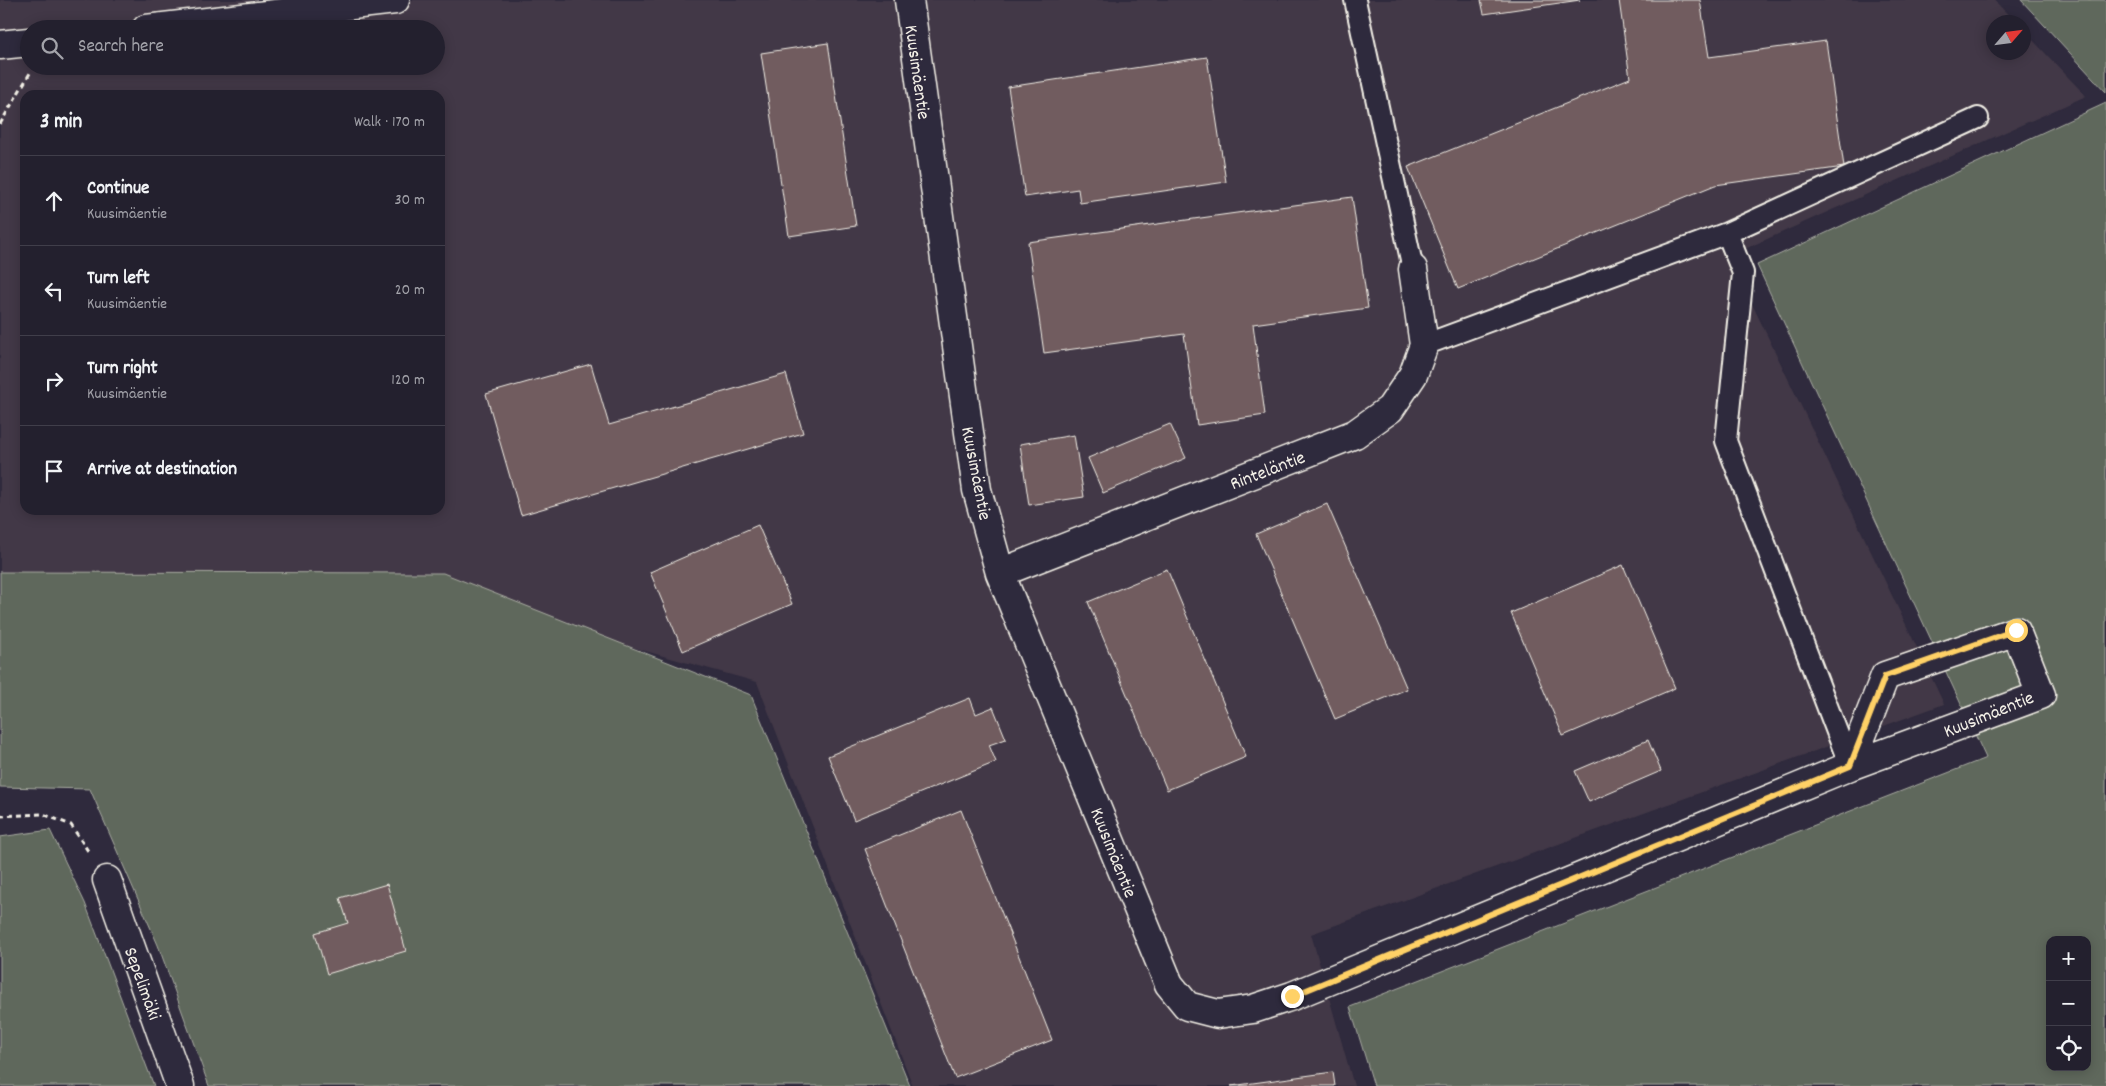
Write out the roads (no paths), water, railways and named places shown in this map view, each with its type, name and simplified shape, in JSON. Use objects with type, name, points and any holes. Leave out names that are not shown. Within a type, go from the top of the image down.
[{"type":"street","points":[[223,20],[395,0]]},
{"type":"street","name":"Kuusimäentie","points":[[909,0],[977,490],[1000,573],[1169,984],[1187,1006],[1218,1014],[1253,1009],[1292,996],[1850,766],[2041,695],[2016,630],[1885,676],[1850,766]]},
{"type":"street","points":[[0,46],[20,43]]},
{"type":"street","name":"Rinteläntie","points":[[1000,573],[1355,434],[1390,409],[1413,375],[1424,345],[1413,269]]},
{"type":"street","name":"Sepelimäki","points":[[107,880],[180,1086]]},
{"type":"lane","points":[[1355,0],[1413,269]]},
{"type":"lane","points":[[1424,345],[1727,233],[1978,118]]},
{"type":"lane","points":[[1727,233],[1743,273],[1726,441],[1850,766]]}]
